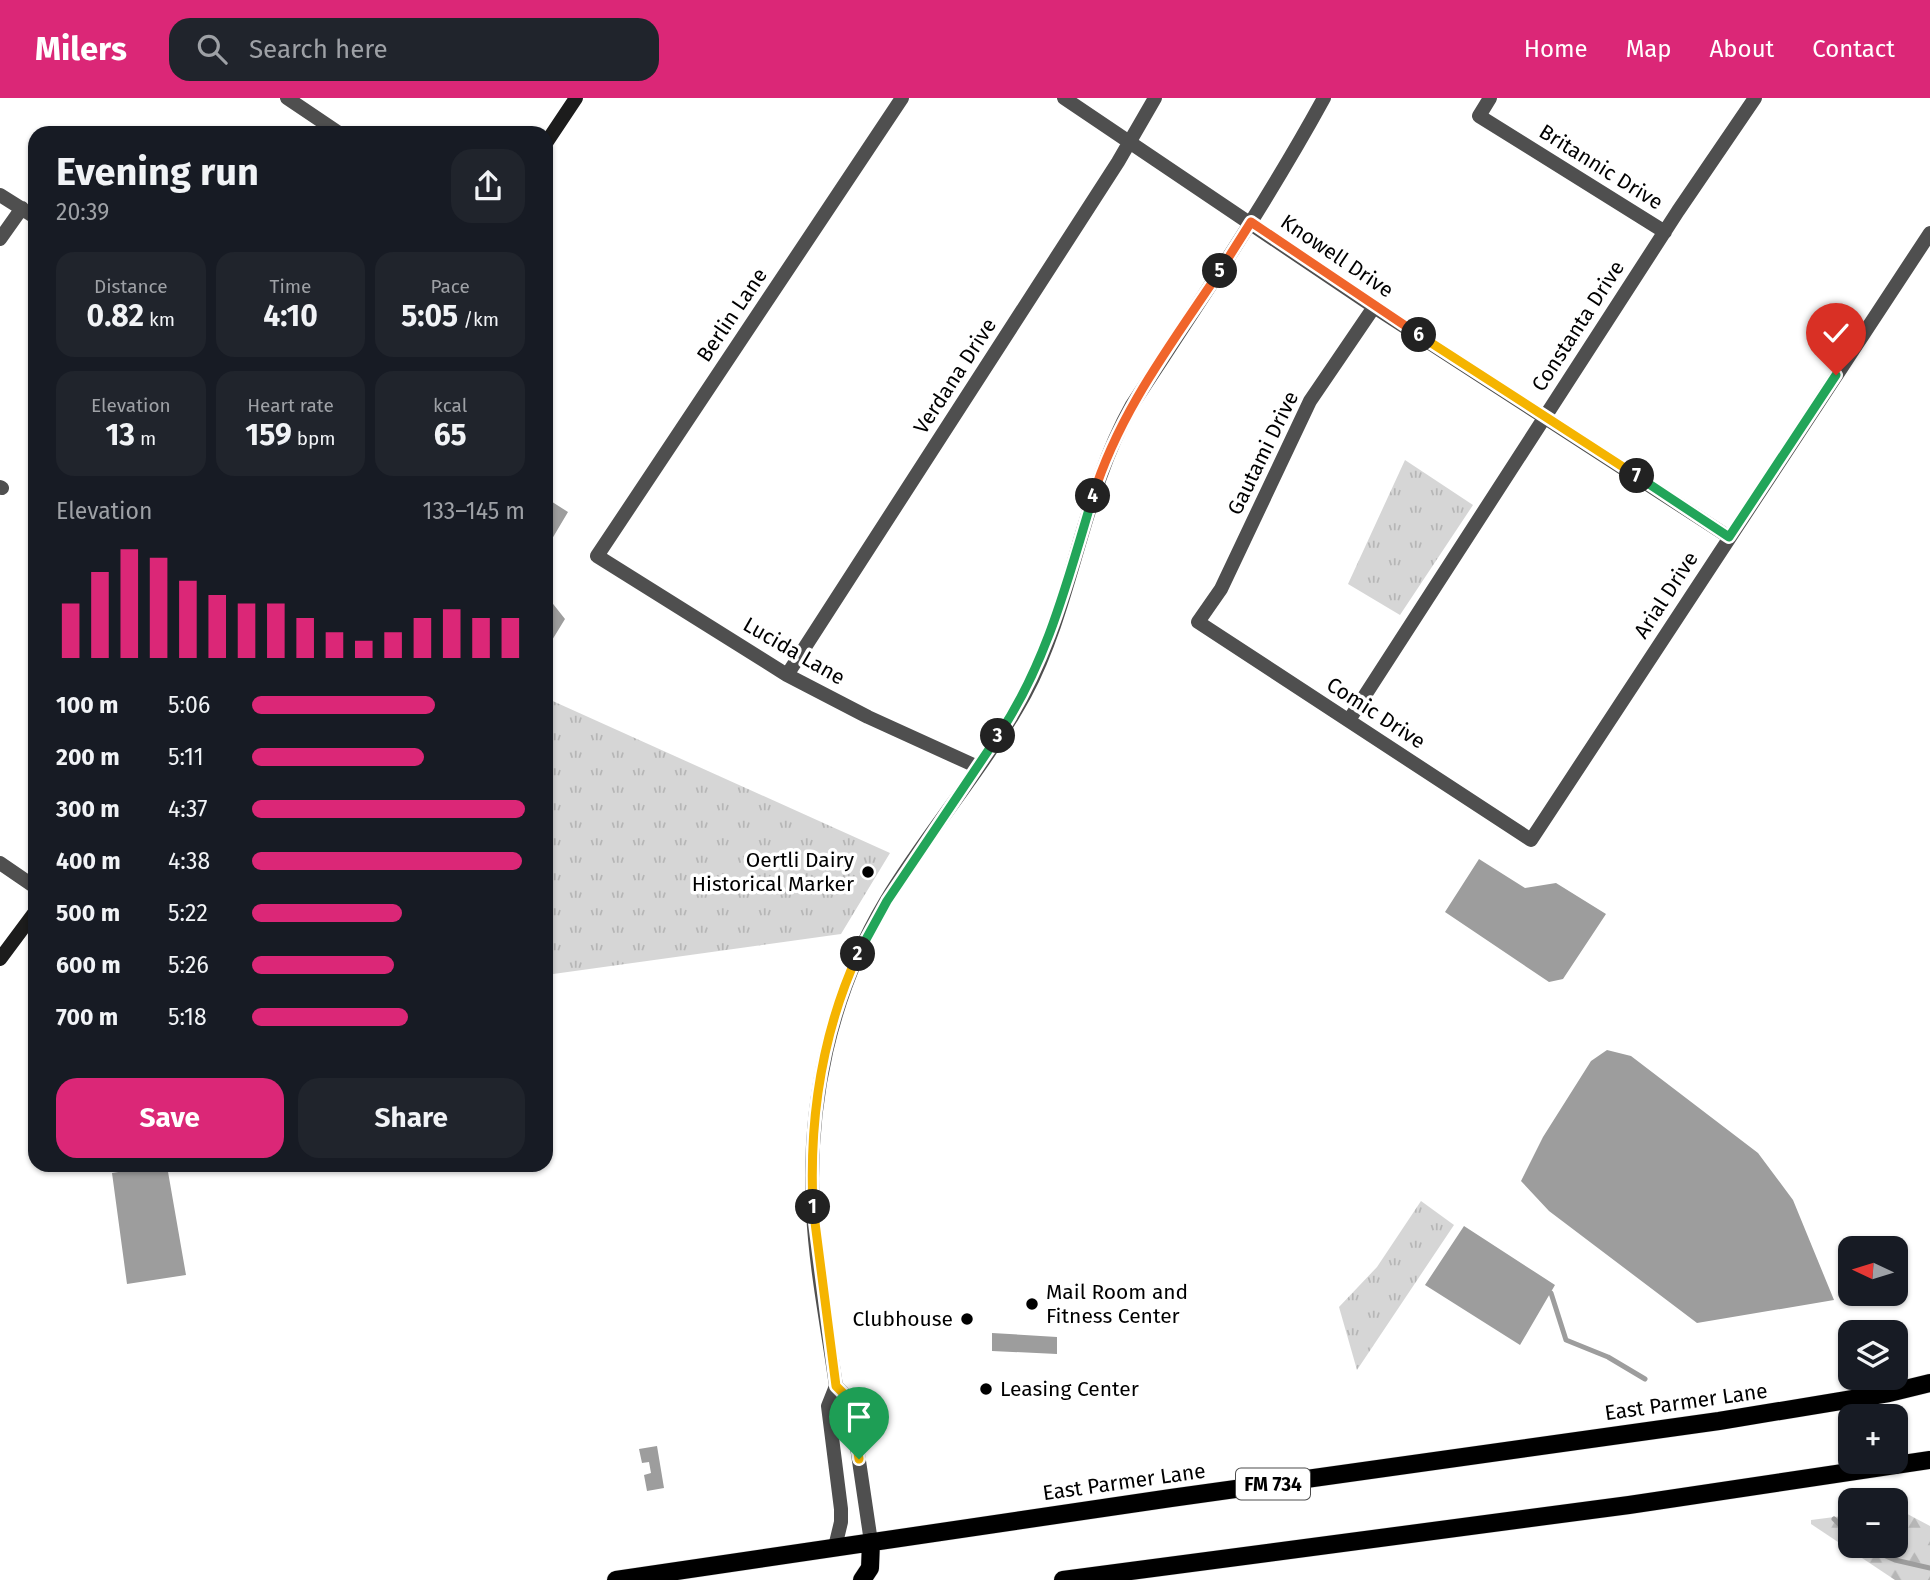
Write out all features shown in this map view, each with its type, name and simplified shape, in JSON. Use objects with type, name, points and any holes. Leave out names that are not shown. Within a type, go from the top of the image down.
[{"type":"main road","name":"East Parmer Lane","points":[[615,1580],[1719,1421],[1889,1393],[1930,1383]]},
{"type":"main road","points":[[1063,1580],[1629,1505],[1930,1460]]},
{"type":"main road","points":[[862,1580],[870,1568],[872,1542]]},
{"type":"street","points":[[286,98],[328,126]]},
{"type":"street","points":[[553,132],[576,98]]},
{"type":"street","name":"Berlin Lane","points":[[597,556],[902,98]]},
{"type":"street","name":"Knowell Drive","points":[[1064,98],[1374,307],[1729,537]]},
{"type":"street","name":"Verdana Drive","points":[[787,675],[1131,141],[1155,98]]},
{"type":"street","points":[[835,1547],[841,1509],[828,1406],[836,1386],[813,1216],[812,1187],[814,1123],[825,1054],[844,988],[870,929],[892,892],[1025,693],[1061,603],[1098,478],[1117,431],[1296,150],[1324,98]]},
{"type":"street","name":"Britannic Drive","points":[[1490,98],[1479,116],[1665,232]]},
{"type":"street","name":"Constanta Drive","points":[[1349,720],[1665,232],[1755,98]]},
{"type":"street","points":[[0,195],[28,212]]},
{"type":"street","points":[[0,239],[22,208]]},
{"type":"street","name":"Arial Drive","points":[[1531,840],[1930,233]]},
{"type":"street","name":"Gautami Drive","points":[[1198,622],[1221,589],[1310,401],[1374,307]]},
{"type":"street","name":"Lucida Lane","points":[[597,556],[787,675],[868,717],[978,767]]},
{"type":"street","name":"Comic Drive","points":[[1198,622],[1531,840]]},
{"type":"street","points":[[0,863],[28,882]]},
{"type":"street","points":[[0,959],[28,921]]},
{"type":"street","points":[[836,1386],[850,1400],[872,1542]]},
{"type":"green space","points":[[1405,460],[1473,505],[1400,615],[1348,584]]},
{"type":"green space","points":[[553,701],[890,853],[841,934],[553,974]]},
{"type":"green space","points":[[1421,1201],[1454,1225],[1357,1370],[1339,1307],[1377,1267]]},
{"type":"green space","points":[[1908,1514],[1930,1526],[1930,1580],[1895,1580],[1862,1558],[1908,1558]]},
{"type":"green space","points":[[1838,1517],[1838,1542],[1811,1524],[1811,1520]]},
{"type":"shaded area","points":[[553,502],[568,512],[553,537]]},
{"type":"shaded area","points":[[553,604],[565,619],[553,639]]},
{"type":"shaded area","points":[[1479,859],[1525,888],[1556,883],[1606,914],[1563,979],[1549,982],[1445,912]]},
{"type":"shaded area","points":[[1607,1050],[1631,1056],[1758,1153],[1793,1200],[1834,1300],[1697,1323],[1549,1211],[1521,1181],[1543,1137],[1591,1061]]},
{"type":"shaded area","points":[[168,1172],[186,1275],[127,1284],[112,1173]]},
{"type":"shaded area","points":[[1464,1226],[1555,1285],[1520,1345],[1425,1285]]},
{"type":"shaded area","points":[[992,1333],[1057,1337],[1057,1354],[992,1351]]},
{"type":"shaded area","points":[[657,1446],[664,1488],[647,1491],[644,1475],[651,1473],[649,1462],[642,1463],[639,1449]]},
{"type":"waterway","points":[[1551,1293],[1566,1340],[1608,1357],[1645,1379]]},
{"type":"waterway","points":[[1834,1519],[1838,1523]]},
{"type":"waterway","points":[[1890,1558],[1930,1568]]},
{"type":"place","name":"Oertli Dairy Historical Marker","points":[[868,872]]},
{"type":"place","name":"Mail Room and Fitness Center","points":[[1032,1304]]},
{"type":"place","name":"Clubhouse","points":[[967,1319]]},
{"type":"place","name":"Leasing Center","points":[[986,1389]]},
{"type":"route","points":[[859,1459],[850,1400],[836,1386],[813,1216],[814,1123],[818,1090],[833,1021],[844,988],[870,929],[1025,693],[1050,635],[1098,478],[1117,431],[1251,222],[1374,307],[1729,537],[1836,375]]}]
